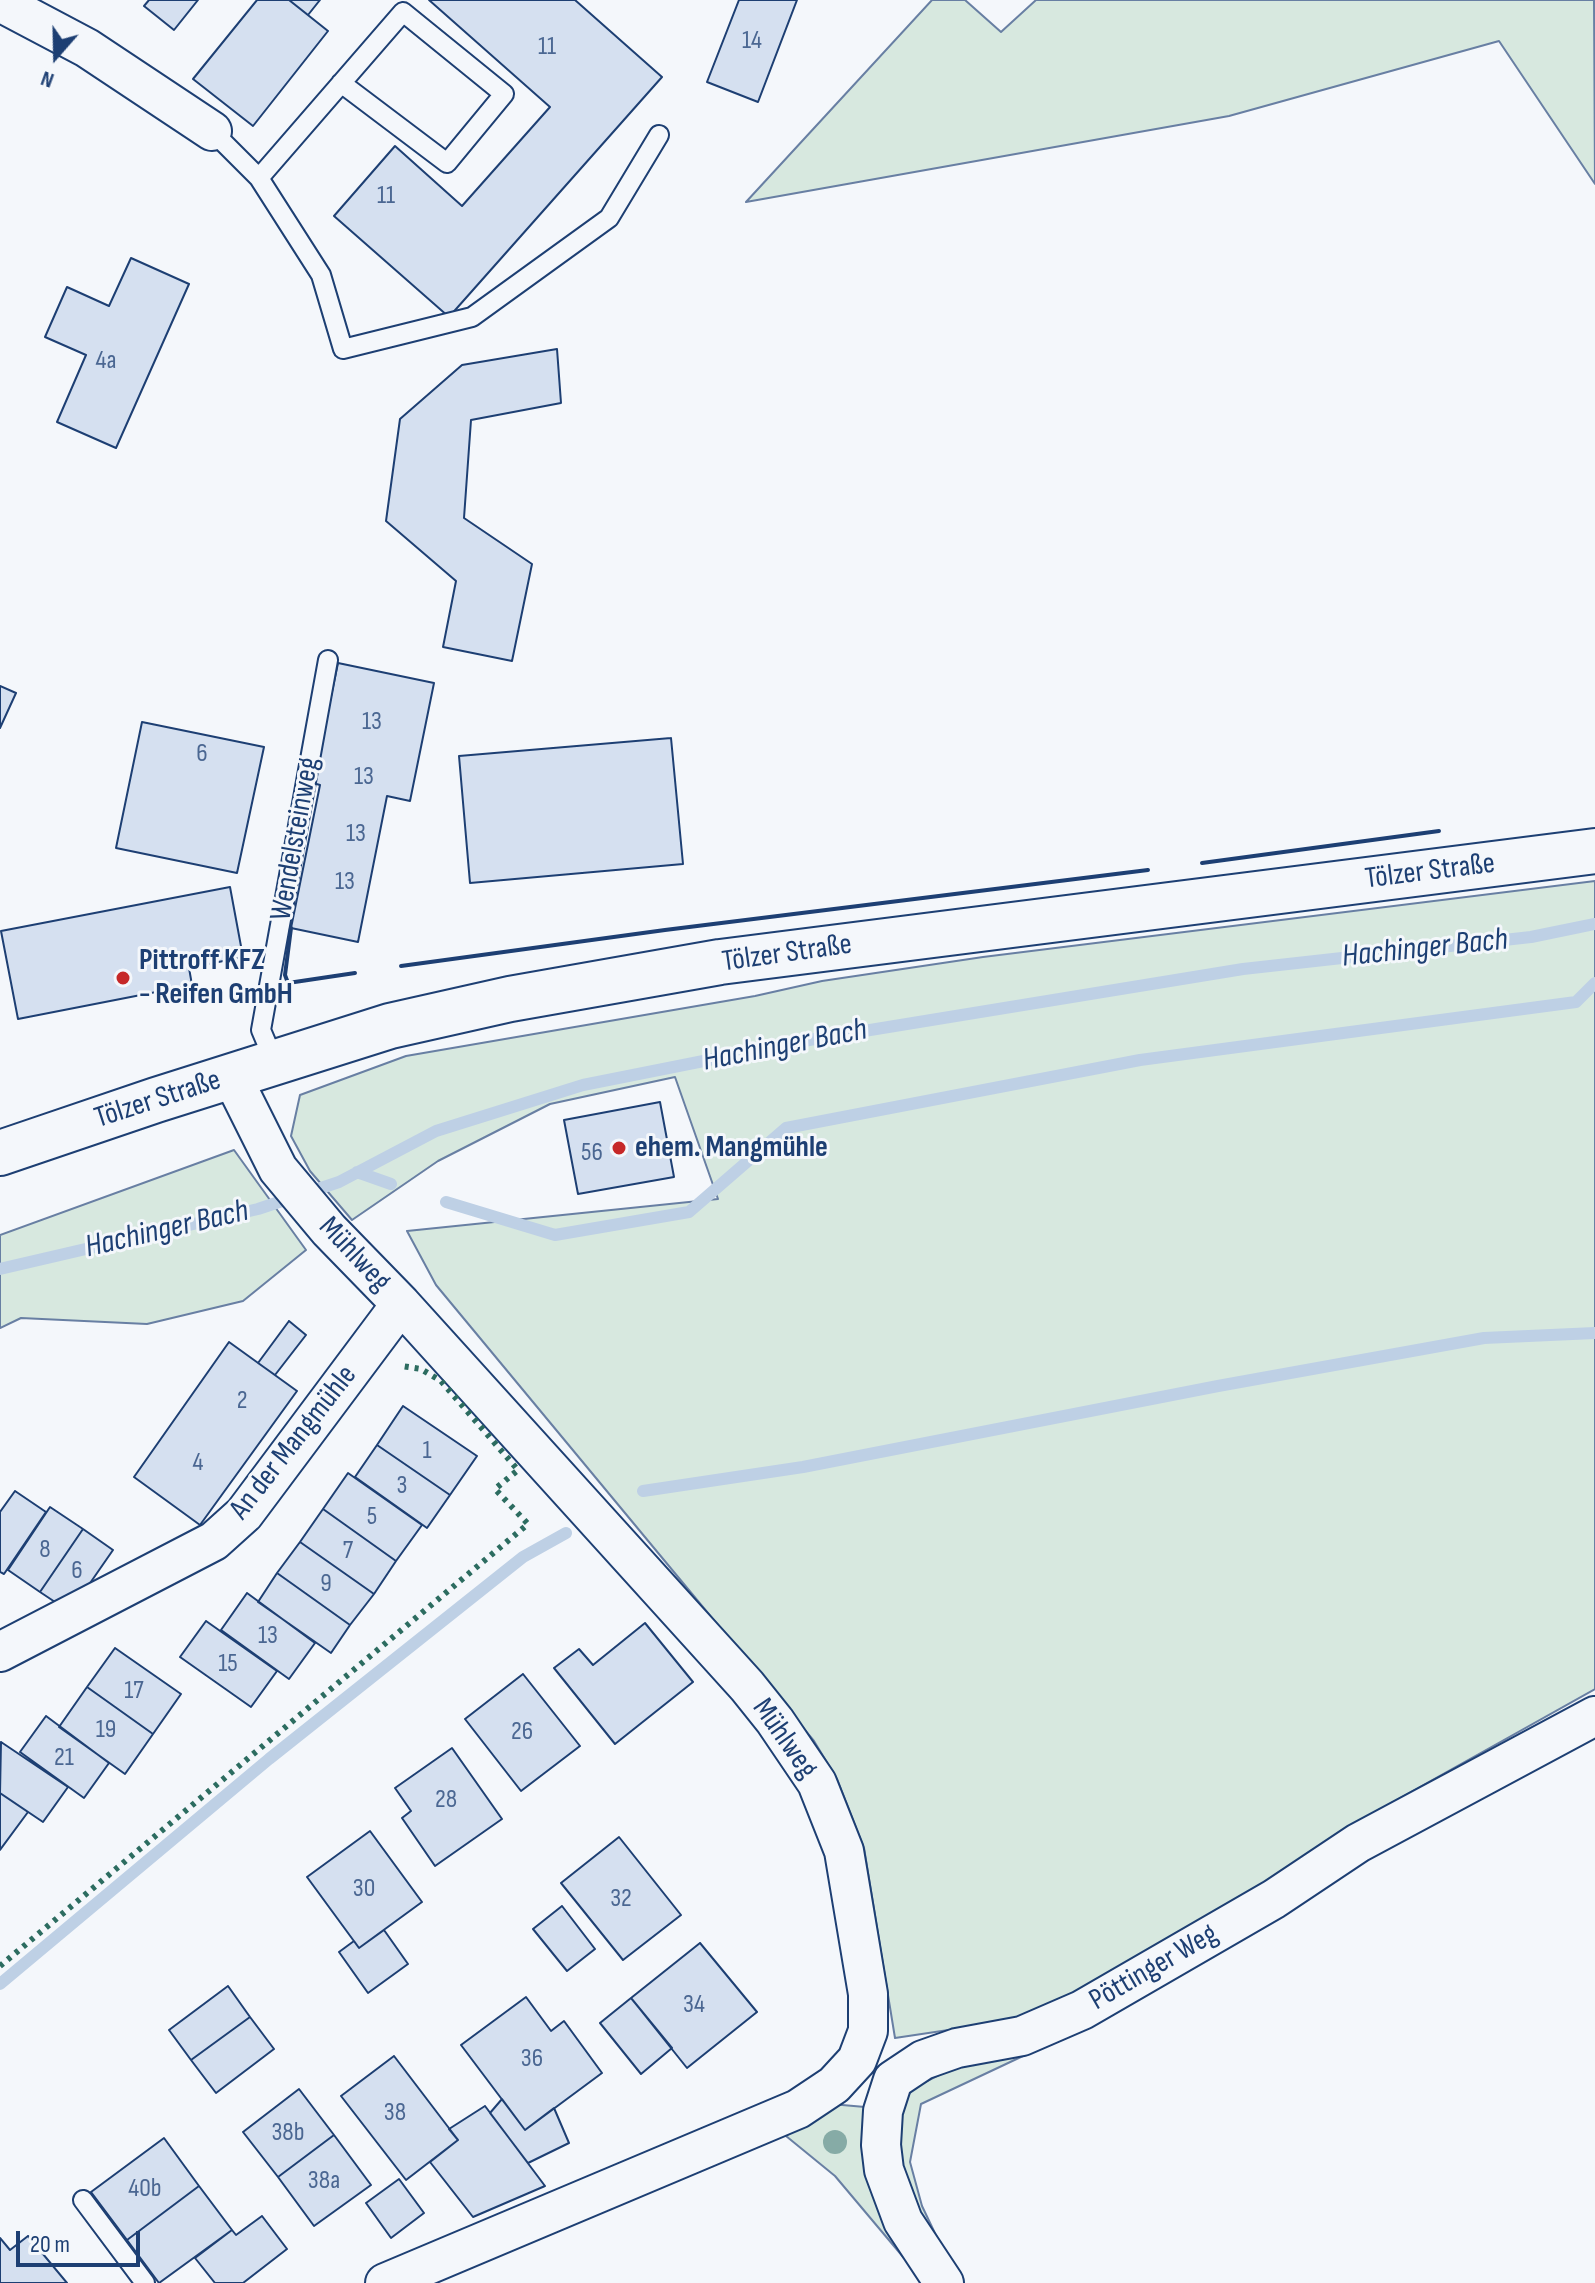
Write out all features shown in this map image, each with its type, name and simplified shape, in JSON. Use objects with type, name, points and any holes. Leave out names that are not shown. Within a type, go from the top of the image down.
[{"type":"main road","name":"Tölzer Straße","points":[[0,1153],[390,1026],[510,999],[720,962],[1595,851]]},
{"type":"street","points":[[0,2],[87,48],[212,131]]},
{"type":"street","name":"Mühlweg","points":[[232,1077],[278,1169],[329,1230],[401,1304],[747,1686],[775,1721],[817,1783],[844,1851],[868,1994],[868,2031],[875,2070],[834,2085],[798,2109],[385,2283]]},
{"type":"street","name":"An der Mangmühle","points":[[0,1652],[214,1541],[244,1514],[401,1304]]},
{"type":"street","name":"Pöttinger Weg","points":[[875,2070],[923,2060],[957,2048],[1022,2036],[1082,2010],[1274,1899],[1358,1843],[1595,1716]]},
{"type":"street","points":[[875,2070],[883,2111],[881,2145],[884,2170],[903,2221],[944,2283]]},
{"type":"lane","points":[[259,178],[341,83],[403,12],[504,94],[447,163],[341,83]]},
{"type":"lane","points":[[212,131],[259,178],[321,275],[343,349],[472,317],[609,218],[659,135]]},
{"type":"lane","name":"Wendelsteinweg","points":[[275,1063],[261,1030],[328,660]]},
{"type":"lane","points":[[83,2200],[145,2283]]},
{"type":"shaded area","points":[[932,0],[965,0],[1001,32],[1036,0],[1594,0],[1595,184],[1499,41],[1229,116],[746,202]]},
{"type":"shaded area","points":[[1595,881],[1595,1689],[1343,1830],[1264,1886],[1071,1994],[1015,2020],[895,2038],[864,1848],[837,1779],[814,1741],[436,1285],[407,1231],[718,1199],[675,1077],[550,1104],[438,1161],[352,1220],[310,1171],[291,1136],[300,1095],[406,1056],[755,996],[822,981],[983,957]]},
{"type":"shaded area","points":[[234,1150],[306,1250],[243,1301],[147,1324],[21,1318],[0,1328],[0,1235]]},
{"type":"shaded area","points":[[1023,2056],[921,2104],[910,2162],[922,2206],[952,2269],[915,2216],[899,2167],[900,2116],[911,2089],[963,2063]]},
{"type":"shaded area","points":[[831,2104],[865,2107],[890,2227],[904,2258],[835,2176],[786,2136]]},
{"type":"building","points":[[149,0],[198,0],[174,30],[144,6]]},
{"type":"building","points":[[257,0],[289,0],[328,31],[253,126],[193,79]]},
{"type":"building","points":[[289,0],[320,0],[308,15]]},
{"type":"building","points":[[429,0],[575,0],[662,77],[449,317],[334,216],[395,146],[462,206],[550,107]]},
{"type":"building","points":[[739,0],[797,0],[758,102],[707,82]]},
{"type":"building","points":[[131,258],[189,284],[116,448],[57,422],[86,355],[45,337],[67,287],[109,306]]},
{"type":"building","points":[[557,349],[561,403],[471,420],[464,518],[532,564],[512,661],[443,647],[456,581],[386,521],[400,419],[462,365]]},
{"type":"building","points":[[338,663],[434,683],[410,801],[387,796],[358,942],[291,928],[320,785],[313,783]]},
{"type":"building","points":[[0,686],[16,693],[0,728]]},
{"type":"building","points":[[142,722],[264,747],[237,873],[116,848]]},
{"type":"building","points":[[671,738],[683,864],[470,883],[459,756]]},
{"type":"building","points":[[230,887],[243,957],[189,968],[192,985],[18,1019],[1,931]]},
{"type":"building","name":"ehem. Mangmühle","points":[[660,1102],[674,1177],[578,1194],[564,1120]]},
{"type":"building","points":[[289,1321],[306,1335],[275,1375],[258,1363]]},
{"type":"building","points":[[229,1342],[297,1391],[200,1525],[134,1477]]},
{"type":"building","points":[[403,1406],[477,1456],[450,1495],[377,1445]]},
{"type":"building","points":[[377,1445],[450,1495],[427,1528],[355,1477]]},
{"type":"building","points":[[348,1473],[422,1525],[396,1561],[323,1509]]},
{"type":"building","points":[[15,1491],[46,1512],[4,1574],[0,1572],[0,1512]]},
{"type":"building","points":[[50,1507],[83,1529],[40,1592],[8,1570]]},
{"type":"building","points":[[323,1509],[396,1561],[374,1594],[300,1542]]},
{"type":"building","points":[[83,1529],[113,1550],[70,1612],[40,1592]]},
{"type":"building","points":[[300,1542],[374,1594],[350,1625],[277,1573]]},
{"type":"building","points":[[277,1573],[350,1625],[331,1653],[258,1602]]},
{"type":"building","points":[[247,1593],[315,1643],[289,1679],[221,1630]]},
{"type":"building","points":[[206,1621],[277,1671],[251,1707],[180,1657]]},
{"type":"building","points":[[645,1623],[693,1682],[615,1744],[554,1668],[579,1649],[593,1665]]},
{"type":"building","points":[[115,1648],[181,1694],[153,1734],[87,1687]]},
{"type":"building","points":[[523,1674],[580,1746],[521,1791],[465,1719]]},
{"type":"building","points":[[87,1687],[153,1734],[125,1774],[59,1727]]},
{"type":"building","points":[[46,1716],[109,1763],[84,1798],[20,1752]]},
{"type":"building","points":[[1,1742],[68,1787],[43,1822],[0,1793]]},
{"type":"building","points":[[452,1748],[502,1819],[435,1866],[402,1818],[411,1811],[395,1788]]},
{"type":"building","points":[[0,1793],[28,1812],[0,1850]]},
{"type":"building","points":[[370,1831],[422,1902],[359,1948],[307,1877]]},
{"type":"building","points":[[619,1837],[681,1915],[623,1960],[561,1883]]},
{"type":"building","points":[[562,1906],[595,1949],[567,1971],[533,1929]]},
{"type":"building","points":[[384,1930],[408,1964],[368,1993],[339,1952],[354,1941],[359,1948]]},
{"type":"building","points":[[700,1943],[757,2012],[687,2068],[631,1998]]},
{"type":"building","points":[[228,1986],[250,2017],[191,2060],[169,2030]]},
{"type":"building","points":[[526,1997],[551,2031],[564,2021],[602,2073],[525,2130],[461,2045]]},
{"type":"building","points":[[631,1998],[672,2048],[641,2074],[600,2023]]},
{"type":"building","points":[[250,2017],[274,2049],[216,2093],[191,2060]]},
{"type":"building","points":[[394,2056],[458,2140],[406,2180],[341,2096]]},
{"type":"building","points":[[299,2089],[334,2135],[278,2177],[243,2132]]},
{"type":"building","points":[[502,2099],[525,2130],[554,2108],[569,2143],[528,2163],[490,2113]]},
{"type":"building","points":[[485,2106],[545,2186],[473,2217],[430,2162],[458,2140],[449,2129]]},
{"type":"building","points":[[334,2135],[371,2185],[314,2226],[278,2177]]},
{"type":"building","points":[[164,2138],[199,2186],[127,2240],[91,2192]]},
{"type":"building","points":[[399,2179],[424,2213],[391,2238],[366,2203]]},
{"type":"building","points":[[199,2186],[232,2230],[159,2283],[127,2240]]},
{"type":"building","points":[[262,2216],[287,2249],[243,2283],[215,2283],[195,2258],[232,2230],[236,2235]]},
{"type":"building","points":[[28,2236],[67,2283],[0,2283],[0,2238],[10,2250]]},
{"type":"waterway","name":"Hachinger Bach","points":[[0,1269],[258,1209],[339,1182],[436,1131],[583,1085],[809,1040],[1243,969],[1531,937],[1595,924]]},
{"type":"waterway","points":[[446,1202],[555,1235],[689,1212],[786,1128],[1140,1060],[1576,1002],[1595,983]]},
{"type":"waterway","points":[[357,1172],[391,1184]]},
{"type":"waterway","points":[[643,1491],[803,1467],[1484,1338],[1595,1333]]},
{"type":"waterway","points":[[0,1984],[269,1759],[523,1557],[566,1533]]},
{"type":"hedge","points":[[0,1966],[528,1524],[495,1489],[518,1470],[441,1381],[421,1369],[402,1366]]},
{"type":"wall","points":[[1202,863],[1439,831]]},
{"type":"wall","points":[[401,966],[1148,870]]},
{"type":"wall","points":[[291,928],[285,975],[288,983],[355,973]]},
{"type":"place","name":"Pittroff KFZ - Reifen GmbH","points":[[123,978]]},
{"type":"place","name":"ehem. Mangmühle","points":[[619,1148]]}]
